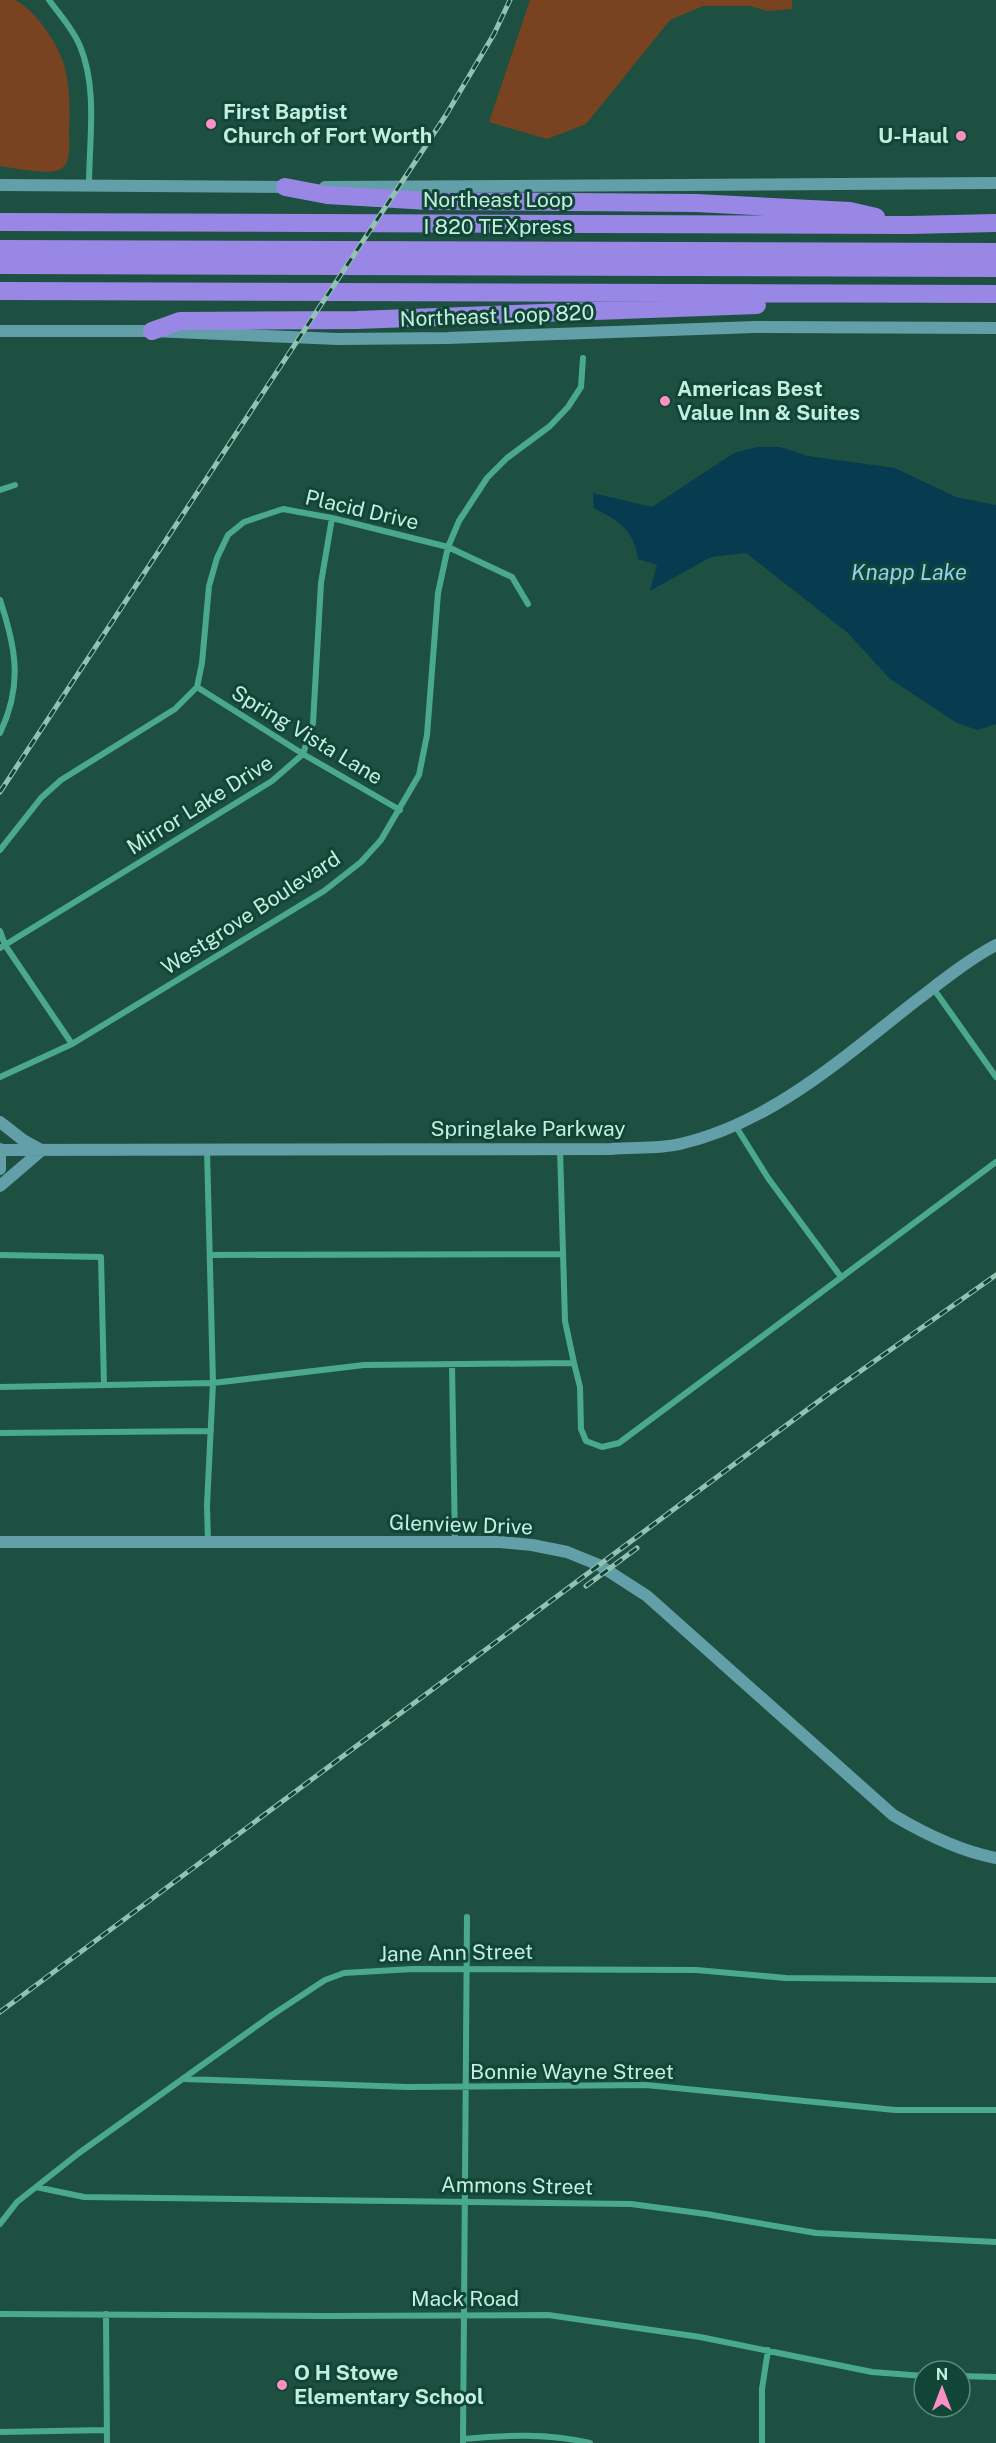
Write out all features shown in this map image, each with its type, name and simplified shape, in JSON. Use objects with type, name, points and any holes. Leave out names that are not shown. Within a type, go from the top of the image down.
[{"type":"highway","points":[[285,187],[327,195],[429,201],[696,203],[838,211],[910,225]]},
{"type":"highway","name":"Northeast Loop","points":[[0,222],[910,225],[996,223]]},
{"type":"highway","name":"I 820 TEXpress","points":[[0,249],[996,252]]},
{"type":"highway","name":"I 820 TEXpress","points":[[0,265],[996,268]]},
{"type":"highway","points":[[0,291],[996,294]]},
{"type":"highway","points":[[152,331],[180,321],[357,320],[841,303],[862,295]]},
{"type":"main road","points":[[0,185],[285,187],[996,183]]},
{"type":"main road","name":"Northeast Loop 820","points":[[0,331],[152,331],[338,339],[447,338],[755,327],[996,328]]},
{"type":"main road","name":"Springlake Parkway","points":[[0,1150],[560,1149],[677,1144],[735,1125],[773,1107],[837,1062],[933,988],[996,945]]},
{"type":"main road","points":[[0,1122],[23,1140],[42,1150],[0,1186]]},
{"type":"main road","points":[[0,1150],[0,1169]]},
{"type":"main road","name":"Glenview Drive","points":[[0,1542],[455,1542],[532,1545],[567,1552],[599,1565],[647,1596],[893,1815],[924,1833],[950,1844],[996,1857]]},
{"type":"street","points":[[49,0],[69,26],[80,46],[87,66],[90,102],[89,186]]},
{"type":"street","name":"Westgrove Boulevard","points":[[0,1077],[72,1044],[324,891],[361,862],[381,840],[419,775],[427,735],[438,593],[448,547],[459,520],[487,478],[507,458],[550,426],[568,407],[581,387],[583,358]]},
{"type":"street","points":[[0,490],[15,485]]},
{"type":"street","name":"Placid Drive","points":[[197,687],[202,663],[209,586],[216,558],[228,536],[244,522],[283,509],[332,518],[448,547],[512,577],[528,604]]},
{"type":"street","name":"Mirror Lake Drive","points":[[3,946],[272,781],[303,754],[313,723],[321,583],[332,518]]},
{"type":"street","points":[[0,600],[13,640],[15,663],[13,694],[7,719],[0,733]]},
{"type":"street","points":[[0,850],[41,798],[60,780],[175,709],[197,687]]},
{"type":"street","name":"Spring Vista Lane","points":[[197,687],[303,754],[399,810]]},
{"type":"street","points":[[0,931],[3,946],[72,1044]]},
{"type":"street","points":[[933,988],[996,1077]]},
{"type":"street","points":[[735,1125],[768,1178],[841,1277]]},
{"type":"street","points":[[560,1149],[565,1321],[580,1387],[581,1429],[586,1442],[602,1447],[619,1443],[996,1162]]},
{"type":"street","points":[[207,1150],[213,1383],[207,1505],[208,1542]]},
{"type":"street","points":[[210,1255],[562,1254]]},
{"type":"street","points":[[0,1255],[101,1257],[104,1385]]},
{"type":"street","points":[[0,1387],[213,1383],[364,1365],[574,1363]]},
{"type":"street","points":[[452,1365],[455,1542]]},
{"type":"street","points":[[0,1433],[211,1431]]},
{"type":"street","points":[[467,1917],[463,2441],[542,2435],[590,2443]]},
{"type":"street","name":"Jane Ann Street","points":[[0,2224],[17,2202],[36,2187],[272,2015],[333,1976],[363,1971],[468,1968],[696,1970],[786,1978],[996,1980]]},
{"type":"street","name":"Bonnie Wayne Street","points":[[184,2079],[466,2088],[646,2085],[895,2110],[996,2110]]},
{"type":"street","name":"Ammons Street","points":[[36,2187],[84,2198],[631,2204],[816,2233],[996,2242]]},
{"type":"street","name":"Mack Road","points":[[0,2314],[548,2315],[591,2319],[768,2350],[872,2372],[912,2375]]},
{"type":"street","points":[[106,2314],[107,2443]]},
{"type":"street","points":[[762,2443],[762,2389],[768,2350]]},
{"type":"street","points":[[972,2376],[996,2377]]},
{"type":"street","points":[[0,2432],[107,2430]]},
{"type":"shaded area","points":[[0,0],[14,0],[30,11],[46,29],[62,59],[69,92],[69,148],[66,164],[59,170],[38,171],[0,166]]},
{"type":"shaded area","points":[[530,0],[792,0],[792,9],[767,11],[751,6],[703,6],[670,20],[586,124],[547,139],[489,122]]},
{"type":"water","name":"Knapp Lake","points":[[757,447],[780,447],[808,456],[895,468],[956,497],[996,505],[996,724],[977,730],[957,723],[890,679],[848,633],[746,553],[711,557],[650,591],[657,565],[638,559],[633,540],[624,527],[594,508],[593,493],[652,507],[734,453]]},
{"type":"railway","points":[[0,792],[446,115],[494,34],[510,0]]},
{"type":"railway","points":[[0,2012],[831,1392],[996,1275]]},
{"type":"railway","points":[[586,1586],[637,1548]]},
{"type":"place","name":"First Baptist Church of Fort Worth","points":[[211,124]]},
{"type":"place","name":"U-Haul","points":[[961,136]]},
{"type":"place","name":"Americas Best Value Inn & Suites","points":[[665,401]]},
{"type":"place","name":"O H Stowe Elementary School","points":[[282,2385]]}]
